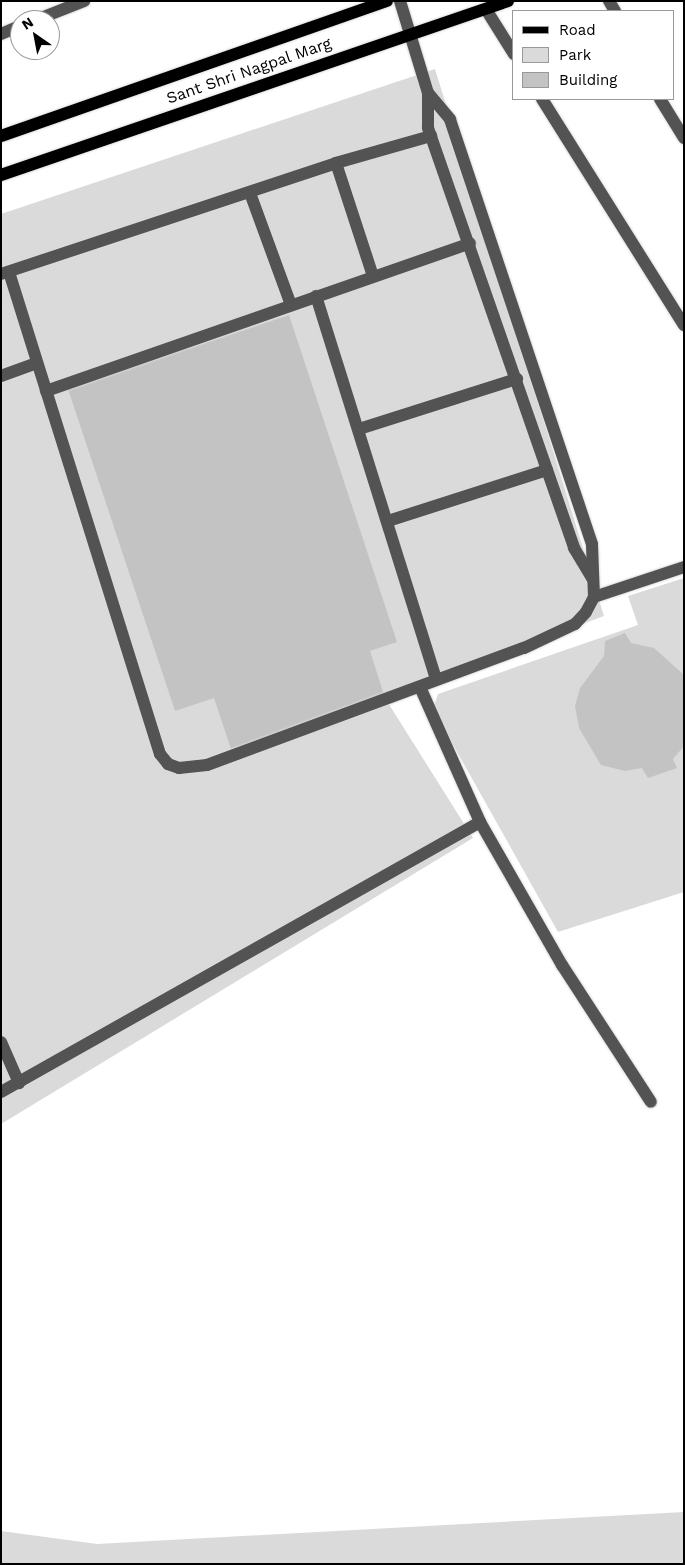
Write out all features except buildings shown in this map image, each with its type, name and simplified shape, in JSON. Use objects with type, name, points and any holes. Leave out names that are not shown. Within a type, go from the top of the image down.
[{"type":"main road","name":"Sant Shri Nagpal Marg","points":[[1,136],[387,1]]},
{"type":"main road","name":"Sant Shri Nagpal Marg","points":[[1,176],[408,32],[487,11],[508,1]]},
{"type":"street","points":[[60,10],[84,1]]},
{"type":"street","points":[[400,1],[428,93],[431,136],[470,243],[574,548],[594,580]]},
{"type":"street","points":[[487,11],[512,51]]},
{"type":"street","points":[[428,93],[450,119],[592,544],[594,597],[575,624],[552,636],[436,679],[420,687],[207,765],[179,768],[168,764],[160,754],[37,363],[5,273],[250,194],[336,163],[431,136]]},
{"type":"street","points":[[543,100],[684,325]]},
{"type":"street","points":[[661,100],[684,138]]},
{"type":"street","points":[[336,163],[373,276]]},
{"type":"street","points":[[250,194],[291,305]]},
{"type":"street","points":[[46,391],[470,243]]},
{"type":"street","points":[[316,296],[436,679]]},
{"type":"street","points":[[1,376],[37,363]]},
{"type":"street","points":[[359,429],[517,379]]},
{"type":"street","points":[[388,521],[547,470]]},
{"type":"street","points":[[594,597],[684,568]]},
{"type":"street","points":[[420,687],[480,822],[562,965],[651,1102]]},
{"type":"street","points":[[1,1092],[480,822]]},
{"type":"street","points":[[1,1042],[19,1083]]},
{"type":"green space","points":[[435,69],[604,616],[385,698],[473,838],[1,1124],[1,214]]},
{"type":"green space","points":[[684,578],[684,892],[558,932],[433,709],[438,694],[638,625],[628,596]]},
{"type":"green space","points":[[684,1512],[684,1564],[1,1564],[1,1531],[97,1544]]}]
